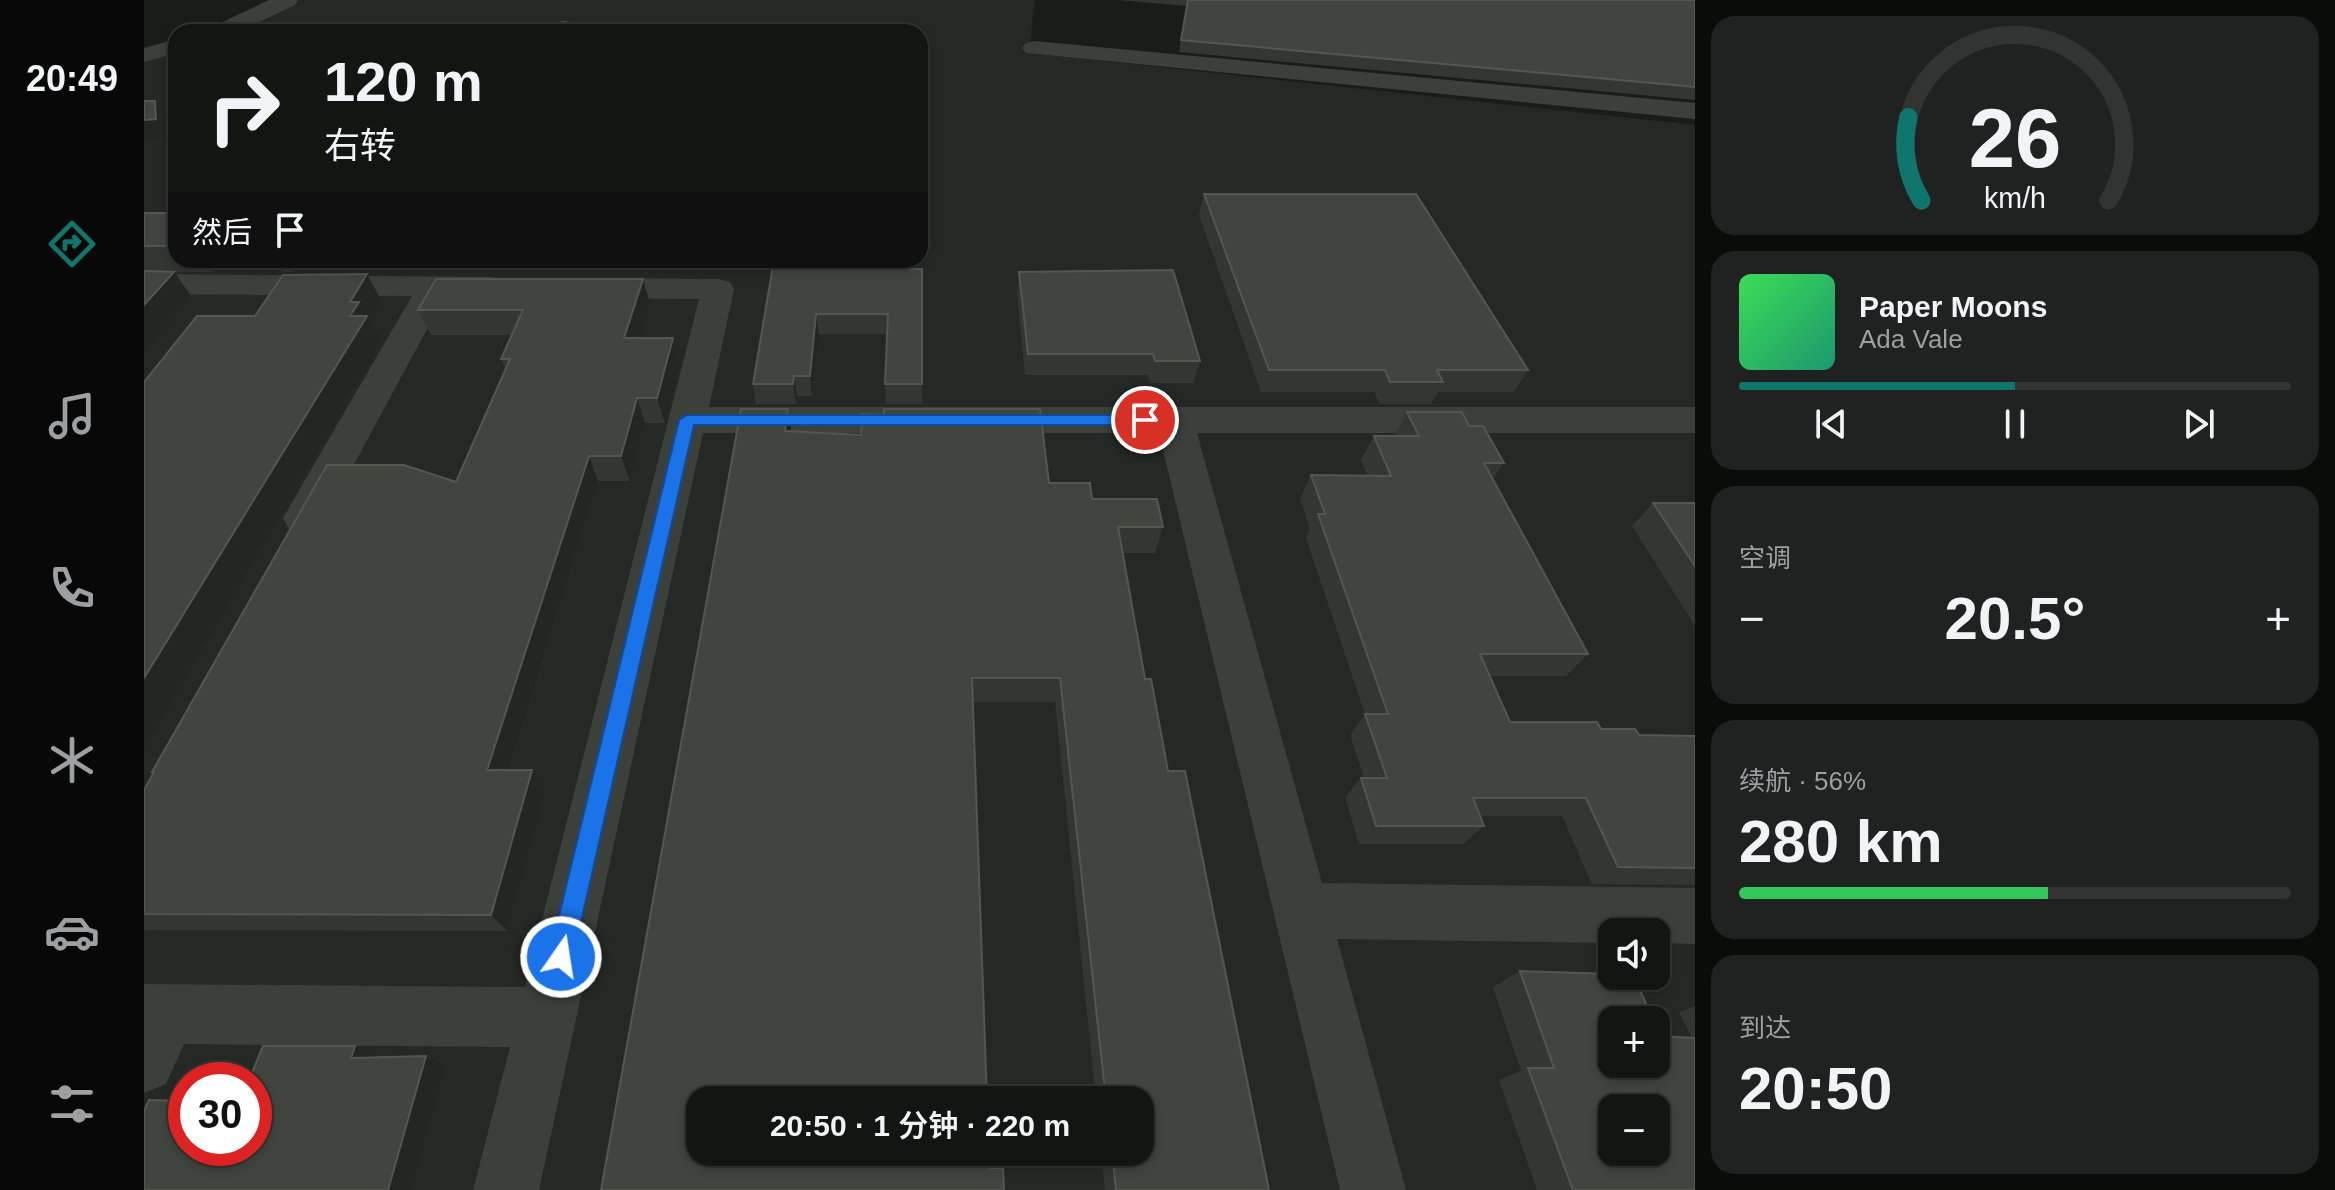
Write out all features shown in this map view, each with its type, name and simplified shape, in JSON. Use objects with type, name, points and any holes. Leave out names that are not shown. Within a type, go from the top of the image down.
[{"type":"street","points":[[237,24],[287,0]]},
{"type":"street","points":[[144,55],[168,48]]},
{"type":"street","points":[[1034,48],[1695,111]]},
{"type":"street","points":[[144,284],[718,289],[506,1190]]},
{"type":"street","points":[[289,545],[434,286]]},
{"type":"street","points":[[687,420],[1681,420],[1695,457]]},
{"type":"street","points":[[1175,420],[1373,1190]]},
{"type":"street","points":[[1301,911],[1695,916]]},
{"type":"street","points":[[152,1030],[547,1017]]},
{"type":"shaded area","points":[[287,0],[1035,0],[1029,53],[1695,125],[1695,1190],[144,1190],[144,55],[168,48],[168,268],[928,268],[928,24],[237,24]]},
{"type":"building","points":[[1188,0],[1695,0],[1695,87],[1181,40]]},
{"type":"building","points":[[144,101],[155,101],[156,119],[144,120]]},
{"type":"building","points":[[1204,194],[1416,194],[1528,370],[1437,370],[1443,382],[1390,382],[1385,370],[1269,370]]},
{"type":"building","points":[[144,213],[168,213],[168,246],[144,246]]},
{"type":"building","points":[[773,268],[922,269],[922,384],[885,384],[888,314],[816,314],[810,376],[794,376],[793,384],[753,384]]},
{"type":"building","points":[[1173,270],[1200,361],[1155,361],[1153,354],[1028,354],[1019,272]]},
{"type":"building","points":[[144,271],[174,272],[144,305]]},
{"type":"building","points":[[367,274],[350,302],[359,302],[350,316],[367,316],[144,678],[144,382],[197,316],[255,316],[283,275]]},
{"type":"building","points":[[436,279],[643,279],[624,338],[673,338],[657,398],[637,398],[621,456],[589,456],[487,770],[532,770],[491,915],[144,914],[144,790],[327,465],[404,465],[456,482],[510,359],[501,359],[523,310],[418,310]]},
{"type":"building","points":[[741,409],[788,409],[785,431],[861,435],[862,414],[884,415],[884,409],[1040,409],[1049,483],[1090,483],[1092,499],[1157,499],[1163,527],[1118,527],[1145,679],[1151,679],[1168,771],[1185,771],[1269,1190],[1116,1190],[1113,1166],[1154,1166],[1154,1086],[1104,1086],[1060,678],[972,678],[987,1086],[686,1086],[686,1166],[991,1166],[1003,1168],[1004,1190],[601,1190]]},
{"type":"building","points":[[1407,412],[1462,412],[1469,426],[1483,426],[1504,463],[1484,463],[1588,654],[1480,654],[1510,722],[1597,722],[1601,729],[1635,729],[1639,735],[1695,736],[1695,868],[1618,867],[1586,798],[1473,798],[1484,826],[1376,826],[1361,778],[1387,778],[1365,714],[1388,714],[1318,514],[1325,514],[1311,475],[1391,476],[1374,436],[1419,436]]},
{"type":"building","points":[[1653,503],[1695,503],[1695,566]]},
{"type":"building","points":[[1520,971],[1598,974],[1598,990],[1640,990],[1647,1006],[1598,1006],[1598,1078],[1670,1078],[1670,1037],[1695,1038],[1695,1190],[1573,1190],[1528,1068],[1554,1068]]},
{"type":"building","points":[[263,1046],[355,1046],[351,1058],[426,1056],[388,1190],[144,1190],[144,1111],[149,1100],[168,1101],[168,1166],[272,1166],[272,1062],[256,1062]]},
{"type":"route","points":[[561,957],[687,420],[1145,420]]}]
